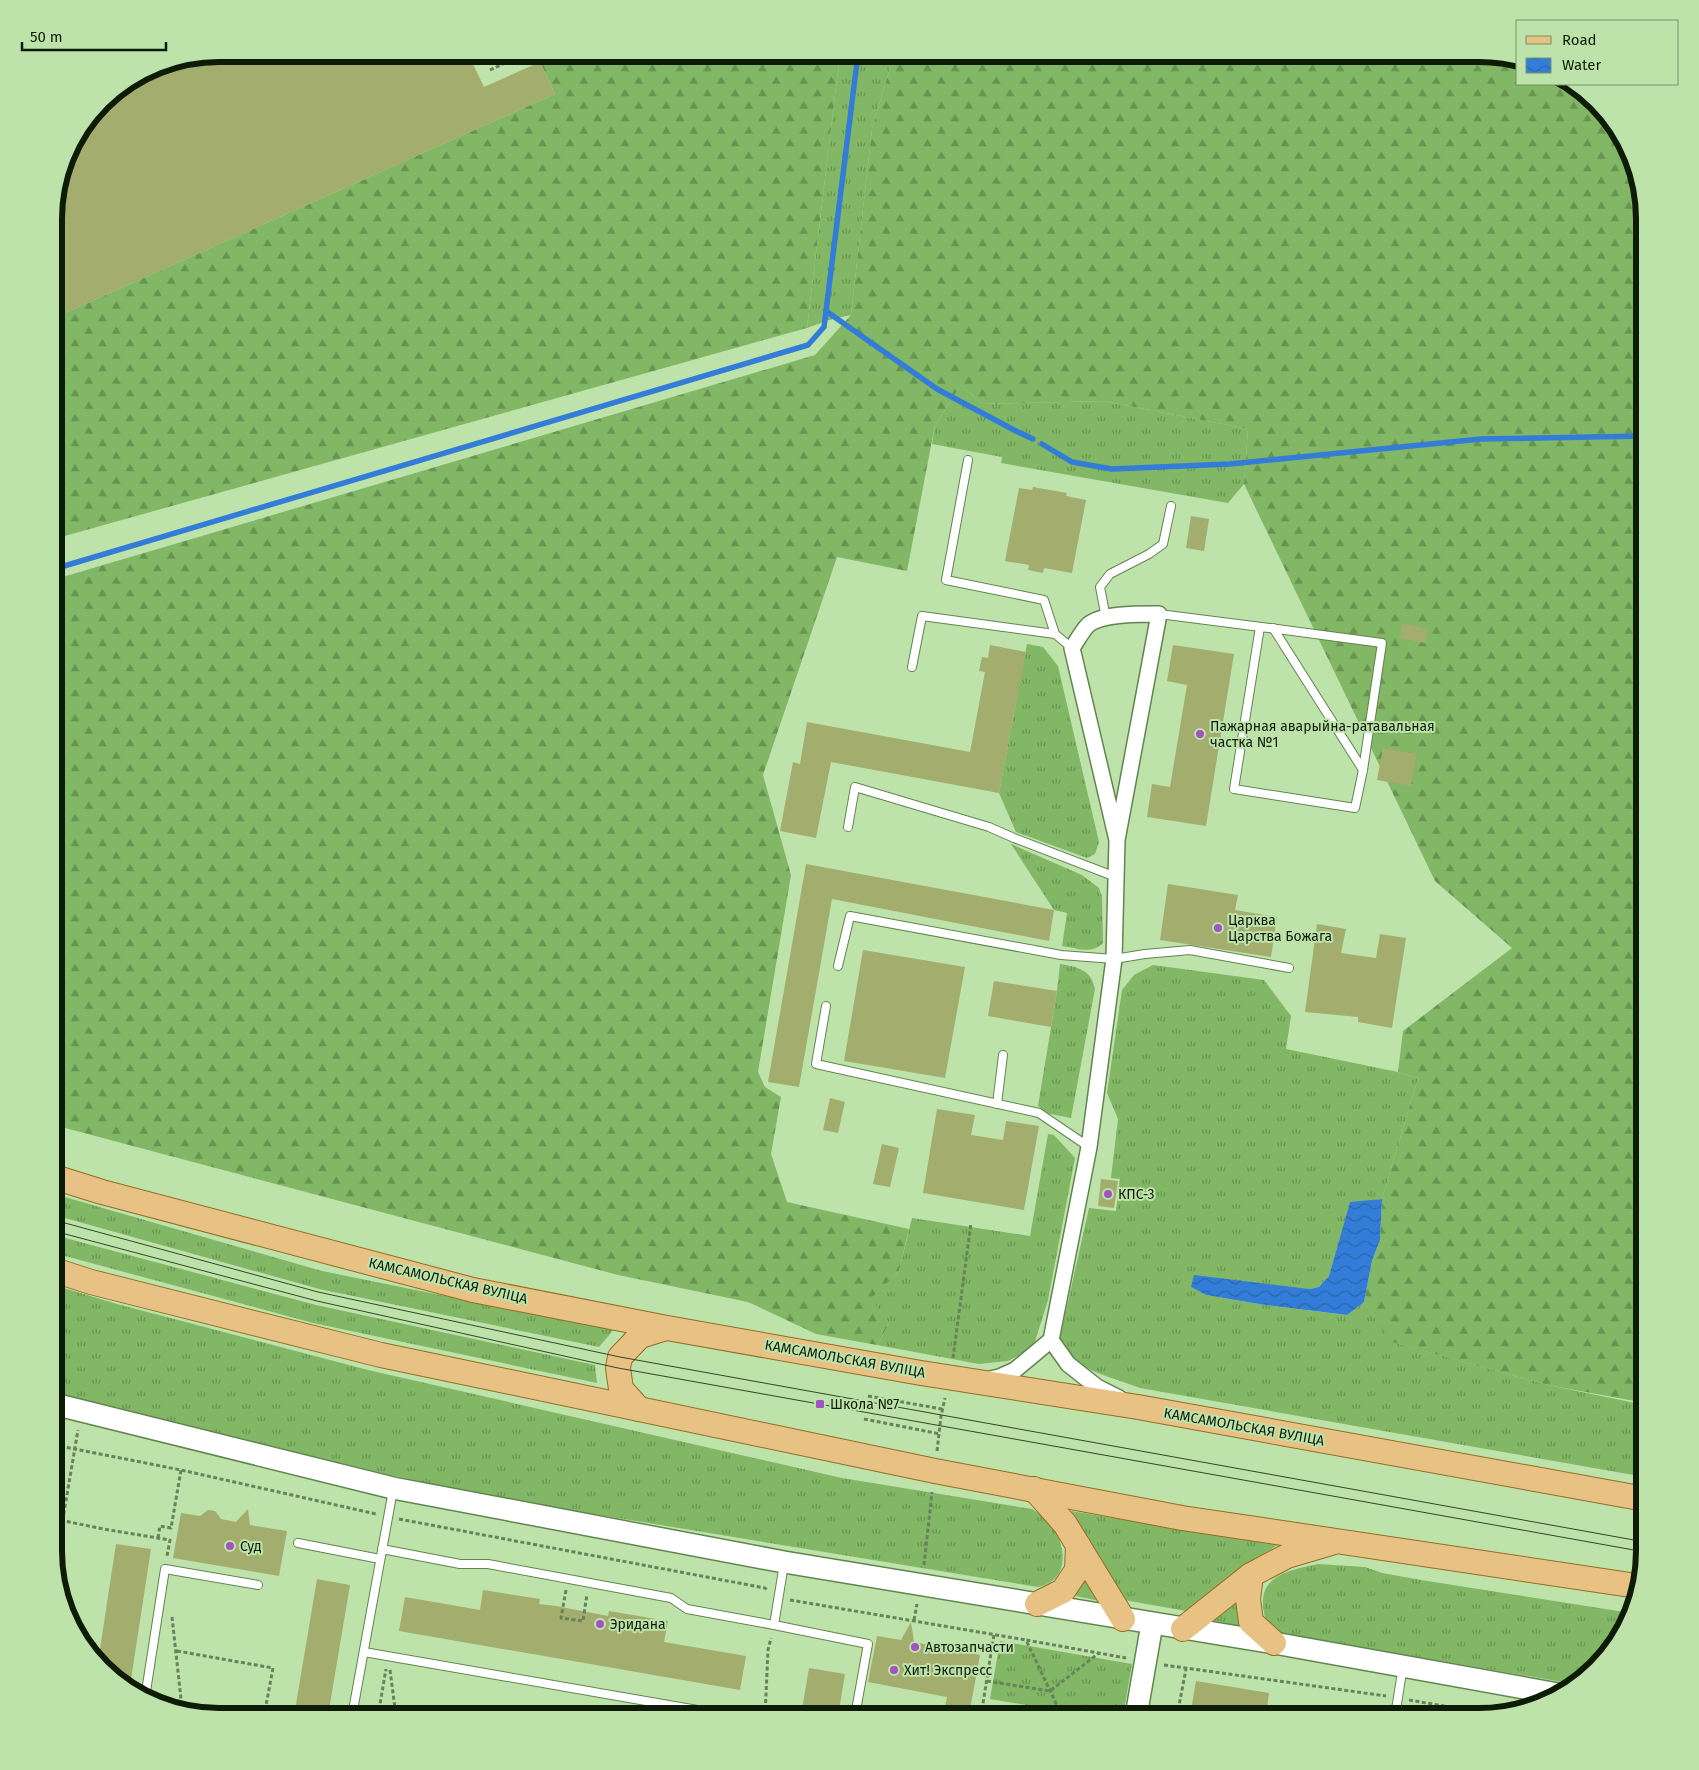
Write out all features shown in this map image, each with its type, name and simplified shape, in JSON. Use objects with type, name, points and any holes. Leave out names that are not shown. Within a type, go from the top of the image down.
[{"type":"main road","name":"КАМСАМОЛЬСКАЯ ВУЛІЦА","points":[[62,1180],[102,1192],[473,1290],[667,1328],[1138,1408],[1636,1497]]},
{"type":"main road","points":[[62,1273],[91,1282],[381,1355],[935,1472],[1182,1518],[1633,1583]]},
{"type":"main road","points":[[639,1409],[621,1389],[618,1368],[620,1357],[640,1336],[667,1328]]},
{"type":"main road","points":[[1034,1489],[1065,1524],[1123,1619]]},
{"type":"main road","points":[[1183,1629],[1250,1575],[1287,1556],[1338,1541]]},
{"type":"main road","points":[[1037,1604],[1063,1591],[1077,1570],[1078,1545]]},
{"type":"main road","points":[[1250,1575],[1248,1599],[1251,1622],[1274,1643]]},
{"type":"street","points":[[977,1382],[999,1377],[1015,1370],[1051,1340],[1089,1147],[1114,959],[1117,840],[1159,614],[1127,614],[1089,624],[1072,648],[1117,840]]},
{"type":"street","points":[[1051,1340],[1068,1364],[1097,1387],[1138,1408]]},
{"type":"street","points":[[62,1406],[393,1488],[784,1562],[1274,1643],[1547,1692]]},
{"type":"street","points":[[1137,1708],[1152,1624]]},
{"type":"lane","points":[[968,460],[946,580],[1044,600],[1055,634]]},
{"type":"lane","points":[[1106,618],[1100,587],[1110,574],[1149,554],[1163,544],[1171,506]]},
{"type":"lane","points":[[1159,614],[1273,628],[1382,643],[1363,770],[1355,808],[1234,789],[1260,627]]},
{"type":"lane","points":[[912,667],[922,616],[1055,634],[1072,648]]},
{"type":"lane","points":[[1273,628],[1363,770]]},
{"type":"lane","points":[[848,827],[855,787],[990,826],[1014,838],[1116,877]]},
{"type":"lane","points":[[838,966],[850,916],[1061,955],[1114,959],[1190,950],[1289,968]]},
{"type":"lane","points":[[826,1006],[816,1064],[1039,1113],[1089,1147]]},
{"type":"lane","points":[[997,1104],[1003,1055]]},
{"type":"lane","points":[[354,1708],[393,1488]]},
{"type":"lane","points":[[298,1543],[380,1559]]},
{"type":"lane","points":[[382,1549],[460,1564],[488,1564],[671,1598],[687,1609],[868,1644],[856,1708]]},
{"type":"lane","points":[[774,1625],[784,1562]]},
{"type":"lane","points":[[146,1689],[165,1569],[258,1585]]},
{"type":"lane","points":[[364,1652],[686,1708]]},
{"type":"lane","points":[[1396,1708],[1403,1666]]},
{"type":"path","points":[[490,70],[505,63]]},
{"type":"path","points":[[914,1620],[921,1584],[942,1409],[950,1377],[970,1223]]},
{"type":"path","points":[[868,1396],[942,1409]]},
{"type":"path","points":[[62,1520],[82,1410]]},
{"type":"path","points":[[864,1419],[940,1434]]},
{"type":"path","points":[[62,1447],[181,1470],[388,1517],[764,1588],[779,1598],[914,1620],[1186,1669],[1398,1698],[1456,1708]]},
{"type":"path","points":[[158,1538],[160,1526],[171,1528],[181,1470]]},
{"type":"path","points":[[62,1520],[170,1540],[165,1569]]},
{"type":"path","points":[[563,1607],[561,1618],[583,1621],[584,1611]]},
{"type":"path","points":[[172,1614],[181,1702]]},
{"type":"path","points":[[765,1708],[768,1650],[774,1625]]},
{"type":"path","points":[[982,1708],[994,1634]]},
{"type":"path","points":[[1026,1640],[1058,1708]]},
{"type":"path","points":[[177,1651],[273,1668],[266,1708]]},
{"type":"path","points":[[986,1681],[1050,1691],[1099,1653]]},
{"type":"path","points":[[379,1708],[389,1656]]},
{"type":"path","points":[[389,1656],[395,1708]]},
{"type":"path","points":[[1179,1708],[1186,1669]]},
{"type":"green space","points":[[540,63],[839,63],[807,328],[63,537],[63,314],[555,94]]},
{"type":"green space","points":[[839,63],[891,63],[872,129],[851,315],[807,328]]},
{"type":"green space","points":[[891,63],[1489,63],[1516,67],[1516,85],[1560,85],[1575,95],[1597,116],[1610,132],[1625,160],[1631,179],[1635,199],[1636,220],[1636,1401],[1548,1385],[1392,1342],[1364,1302],[1372,1261],[1380,1240],[1382,1199],[1418,1078],[1398,1072],[1403,1031],[1512,948],[1435,881],[1244,484],[1248,429],[1104,401],[982,404],[961,385],[935,425],[907,571],[837,557],[763,775],[791,875],[758,1072],[765,1087],[781,1097],[771,1154],[787,1202],[909,1229],[899,1271],[871,1298],[889,1324],[877,1345],[816,1334],[748,1302],[618,1275],[62,1127],[63,579],[66,576],[815,355],[851,315],[872,129]]},
{"type":"green space","points":[[961,385],[982,404],[1104,401],[1248,429],[1244,484],[1228,503],[1001,463],[1002,457],[932,444],[935,425]]},
{"type":"green space","points":[[1027,644],[1043,647],[1058,666],[1099,842],[1095,854],[1087,858],[1016,832],[999,793]]},
{"type":"green space","points":[[1011,844],[1082,875],[1099,888],[1102,897],[1103,943],[1089,950],[1062,946],[1067,913],[1054,910]]},
{"type":"green space","points":[[1060,964],[1077,968],[1087,973],[1095,989],[1071,1118],[1046,1113],[1038,1106]]},
{"type":"green space","points":[[1153,965],[1264,980],[1291,1016],[1286,1049],[1398,1072],[1418,1078],[1382,1199],[1350,1203],[1329,1276],[1319,1287],[1309,1289],[1191,1287],[1206,1295],[1346,1315],[1364,1302],[1393,1342],[1548,1385],[1636,1403],[1636,1475],[1140,1388],[1083,1366],[1065,1352],[1059,1342],[1089,1208],[1116,1211],[1120,1179],[1111,1178],[1118,1119],[1107,1093],[1122,990],[1134,975]]},
{"type":"green space","points":[[1048,1134],[1054,1135],[1075,1158],[1048,1300],[1033,1348],[1008,1361],[979,1364],[877,1345],[889,1324],[870,1298],[899,1271],[912,1218],[1030,1236]]},
{"type":"green space","points":[[62,1196],[322,1271],[615,1328],[599,1347],[319,1289],[62,1217]]},
{"type":"green space","points":[[62,1237],[316,1305],[595,1365],[597,1383],[313,1323],[62,1255]]},
{"type":"green space","points":[[62,1287],[117,1304],[368,1370],[842,1478],[1032,1509],[1049,1522],[1056,1532],[1060,1542],[1062,1561],[1056,1578],[1038,1587],[496,1498],[387,1474],[62,1395]]},
{"type":"green space","points":[[1071,1511],[1277,1545],[1186,1611],[1124,1600]]},
{"type":"green space","points":[[1318,1564],[1365,1567],[1382,1573],[1421,1580],[1624,1612],[1604,1646],[1583,1668],[1565,1682],[1280,1633],[1265,1618],[1264,1594],[1273,1579],[1299,1568]]},
{"type":"green space","points":[[1083,1572],[1100,1601],[1071,1595]]},
{"type":"green space","points":[[1238,1600],[1243,1627],[1210,1620]]},
{"type":"green space","points":[[1000,1641],[1132,1664],[1124,1708],[1044,1708],[990,1699]]},
{"type":"water","points":[[1382,1199],[1380,1240],[1372,1261],[1364,1302],[1347,1315],[1206,1295],[1191,1287],[1194,1275],[1309,1289],[1319,1287],[1329,1276],[1350,1202]]},
{"type":"building","points":[[210,63],[472,63],[484,87],[540,63],[555,94],[63,314],[63,210],[68,179],[74,160],[89,132],[109,109],[132,89],[160,74],[179,68]]},
{"type":"building","points":[[1033,487],[1067,493],[1066,496],[1086,500],[1072,573],[1044,568],[1043,573],[1028,570],[1029,565],[1005,561],[1019,488],[1032,490]]},
{"type":"building","points":[[1191,516],[1209,519],[1204,551],[1186,548]]},
{"type":"building","points":[[1403,623],[1428,629],[1425,643],[1399,638]]},
{"type":"building","points":[[990,645],[1026,652],[999,793],[831,762],[816,838],[780,831],[793,762],[800,764],[807,722],[970,752],[985,672],[979,671],[982,657],[988,658]]},
{"type":"building","name":"Пажарная аварыйна-ратавальная частка №1","points":[[1173,645],[1234,654],[1206,826],[1147,817],[1152,784],[1170,787],[1187,685],[1167,681]]},
{"type":"building","points":[[1383,748],[1417,754],[1411,786],[1377,780]]},
{"type":"building","points":[[806,864],[1054,910],[1049,941],[832,899],[799,1087],[768,1082]]},
{"type":"building","name":"Царква Царства Божага","points":[[1168,884],[1238,895],[1235,910],[1277,917],[1271,957],[1160,940]]},
{"type":"building","points":[[1317,924],[1346,929],[1341,953],[1376,958],[1380,934],[1406,938],[1392,1028],[1358,1022],[1358,1017],[1305,1012]]},
{"type":"building","points":[[863,950],[965,967],[945,1078],[844,1061]]},
{"type":"building","points":[[994,981],[1057,991],[1051,1027],[988,1016]]},
{"type":"building","points":[[830,1098],[845,1102],[838,1133],[823,1130]]},
{"type":"building","points":[[937,1109],[975,1115],[971,1135],[1003,1140],[1006,1121],[1039,1126],[1024,1210],[923,1193]]},
{"type":"building","points":[[882,1144],[899,1148],[890,1187],[873,1184]]},
{"type":"building","name":"КПС-3","points":[[1101,1179],[1118,1181],[1114,1208],[1098,1206]]},
{"type":"building","name":"Суд","points":[[248,1509],[250,1525],[287,1531],[279,1576],[173,1558],[181,1513],[200,1516],[208,1510],[215,1511],[221,1519],[236,1522]]},
{"type":"building","points":[[116,1544],[151,1549],[131,1680],[100,1651]]},
{"type":"building","points":[[317,1579],[350,1585],[329,1708],[295,1708]]},
{"type":"building","points":[[483,1590],[540,1599],[539,1604],[608,1616],[609,1611],[668,1621],[664,1642],[746,1656],[740,1690],[399,1631],[405,1597],[480,1610]]},
{"type":"building","points":[[911,1622],[914,1642],[980,1655],[970,1708],[945,1708],[947,1697],[868,1682],[877,1636],[901,1640]]},
{"type":"building","points":[[809,1668],[845,1674],[839,1708],[802,1708]]},
{"type":"building","points":[[1196,1681],[1269,1693],[1267,1708],[1191,1708]]},
{"type":"waterway","points":[[63,566],[808,345],[824,327],[857,63]]},
{"type":"waterway","points":[[826,311],[937,389],[1033,439]]},
{"type":"waterway","points":[[1042,444],[1072,462],[1112,469],[1230,464],[1481,439],[1636,436]]},
{"type":"tram line","points":[[62,1222],[318,1292],[620,1357],[1636,1540]]},
{"type":"tram line","points":[[62,1233],[317,1301],[618,1368],[1636,1550]]},
{"type":"place","name":"Пажарная аварыйна-ратавальная частка №1","points":[[1200,734]]},
{"type":"place","name":"Царква Царства Божага","points":[[1218,928]]},
{"type":"place","name":"КПС-3","points":[[1108,1194]]},
{"type":"place","name":"Школа №7","points":[[820,1404]]},
{"type":"place","name":"Суд","points":[[230,1546]]},
{"type":"place","name":"Эридана","points":[[600,1624]]},
{"type":"place","name":"Автозапчасти","points":[[915,1647]]},
{"type":"place","name":"Хит! Экспресс","points":[[894,1670]]}]
